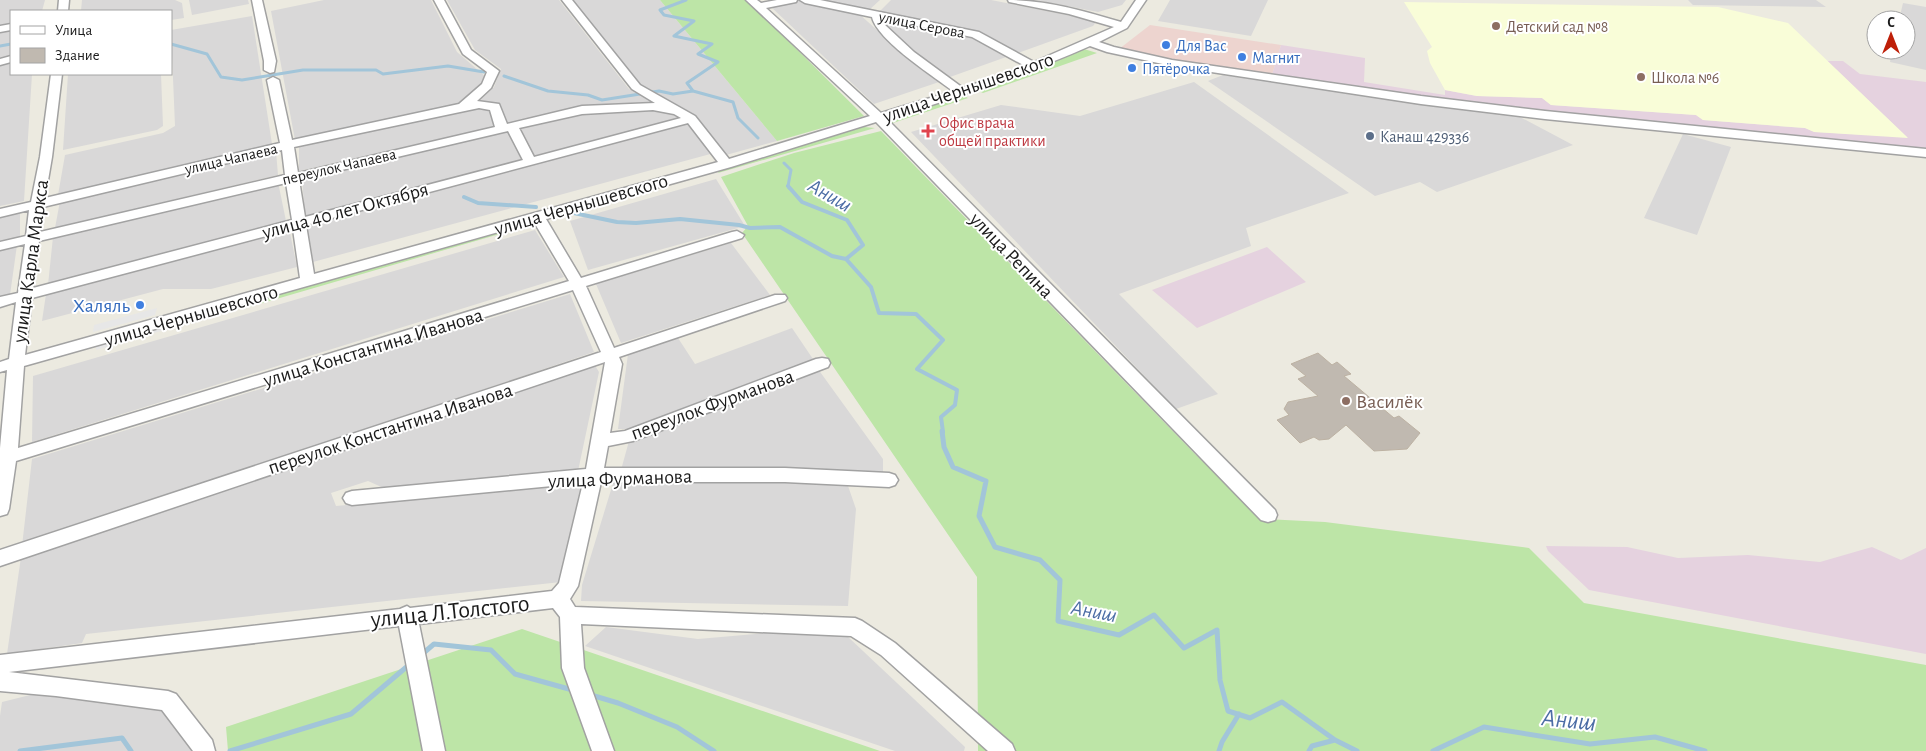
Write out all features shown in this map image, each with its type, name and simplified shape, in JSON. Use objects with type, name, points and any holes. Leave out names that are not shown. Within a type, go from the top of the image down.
[{"type":"street","points":[[257,0],[287,145],[308,282]]},
{"type":"street","points":[[439,0],[467,52],[493,71],[487,86],[463,107]]},
{"type":"street","points":[[567,0],[636,87],[686,116],[726,164]]},
{"type":"street","points":[[754,3],[792,0]]},
{"type":"street","name":"улица Серова","points":[[804,0],[975,34],[1034,66]]},
{"type":"street","points":[[1013,0],[1071,11],[1123,26]]},
{"type":"street","name":"улица Чернышевского","points":[[8,365],[726,164],[962,92],[1034,66],[1123,26],[1141,0]]},
{"type":"street","name":"улица Репина","points":[[754,3],[879,118],[1268,515]]},
{"type":"street","points":[[878,15],[876,20],[879,25],[910,54],[962,92]]},
{"type":"street","points":[[1090,42],[1111,50],[1172,63],[1420,100],[1545,115],[1926,153]]},
{"type":"street","name":"улица Карла Маркса","points":[[0,509],[8,457],[8,365],[25,296],[37,204],[46,157],[56,75]]},
{"type":"street","name":"улица Чапаева","points":[[0,213],[287,145],[479,104],[495,107],[507,127]]},
{"type":"street","name":"переулок Чапаева","points":[[0,246],[582,110],[653,106],[686,116]]},
{"type":"street","name":"улица 40 лет Октября","points":[[0,302],[530,162],[686,116]]},
{"type":"street","points":[[507,127],[530,162]]},
{"type":"street","points":[[538,216],[578,284],[614,364],[594,476],[564,607],[573,668],[603,751]]},
{"type":"street","name":"улица Константина Иванова","points":[[8,457],[737,236]]},
{"type":"street","name":"переулок Константина Иванова","points":[[0,558],[780,298]]},
{"type":"street","name":"переулок Фурманова","points":[[600,441],[627,437],[822,363]]},
{"type":"street","name":"улица Фурманова","points":[[352,498],[594,476],[785,475],[889,480]]},
{"type":"street","name":"улица Л.Толстого","points":[[0,664],[407,615],[564,607],[855,628],[888,649],[995,747]]},
{"type":"street","points":[[407,615],[434,751]]},
{"type":"street","points":[[0,681],[56,686],[168,701],[204,747],[204,751]]},
{"type":"shaded area","points":[[0,0],[45,0],[42,10],[10,10],[10,25],[0,27]]},
{"type":"shaded area","points":[[82,0],[175,0],[182,3],[184,18],[172,20],[172,10],[81,10]]},
{"type":"shaded area","points":[[189,0],[248,0],[249,4],[192,15]]},
{"type":"shaded area","points":[[324,0],[431,0],[457,52],[486,77],[482,86],[458,104],[295,140],[271,11]]},
{"type":"shaded area","points":[[447,0],[559,0],[629,89],[654,101],[651,104],[580,108],[299,171],[299,146],[470,108],[494,87],[501,69],[475,50]]},
{"type":"shaded area","points":[[573,0],[660,0],[777,141],[726,155],[697,119],[639,85]]},
{"type":"shaded area","points":[[799,0],[858,13],[905,55],[942,81],[874,104],[770,6]]},
{"type":"shaded area","points":[[816,0],[880,0],[869,10]]},
{"type":"shaded area","points":[[891,0],[991,0],[1097,21],[1093,26],[1018,53],[977,33],[879,12]]},
{"type":"shaded area","points":[[1036,0],[1126,0],[1122,5],[1098,12]]},
{"type":"shaded area","points":[[1170,0],[1268,0],[1251,36],[1158,21]]},
{"type":"shaded area","points":[[1688,0],[1816,0],[1826,7],[1693,5]]},
{"type":"shaded area","name":"Школа №6","points":[[1404,2],[1718,7],[1788,23],[1908,138],[1814,132],[1805,128],[1703,120],[1696,115],[1551,105],[1542,98],[1477,96],[1445,90],[1430,63],[1427,51],[1432,47]]},
{"type":"shaded area","points":[[1903,3],[1926,7],[1926,70],[1890,62],[1890,60],[1916,60],[1916,10],[1901,10]]},
{"type":"shaded area","points":[[252,16],[272,144],[58,195],[65,155],[163,133],[175,126],[172,30]]},
{"type":"shaded area","points":[[896,21],[969,35],[1009,56],[950,77],[921,58],[884,26],[884,23]]},
{"type":"shaded area","points":[[1150,25],[1281,45],[1272,75],[1210,66],[1119,49]]},
{"type":"shaded area","points":[[10,29],[10,57],[0,59],[0,31]]},
{"type":"shaded area","points":[[1281,45],[1365,58],[1364,82],[1445,95],[1445,90],[1477,96],[1542,98],[1551,105],[1696,115],[1703,120],[1805,128],[1815,132],[1907,137],[1827,61],[1843,61],[1860,74],[1926,82],[1926,149],[1546,112],[1433,99],[1272,75]]},
{"type":"shaded area","points":[[10,62],[10,75],[32,75],[24,201],[0,206],[0,64]]},
{"type":"shaded area","points":[[68,75],[161,75],[163,126],[157,130],[63,150]]},
{"type":"shaded area","points":[[1223,75],[1520,117],[1573,145],[1437,192],[1420,182],[1375,196],[1208,81]]},
{"type":"shaded area","points":[[1194,82],[1349,193],[1246,228],[1251,246],[1119,294],[1218,394],[1176,409],[911,132],[1001,105],[1080,116]]},
{"type":"shaded area","points":[[652,108],[674,113],[678,118],[305,218],[302,178],[581,111]]},
{"type":"shaded area","points":[[689,123],[714,153],[313,262],[307,224]]},
{"type":"shaded area","points":[[1683,134],[1731,147],[1697,235],[1644,218]]},
{"type":"shaded area","points":[[276,151],[278,175],[55,228],[60,201]]},
{"type":"shaded area","points":[[716,179],[745,226],[588,270],[570,221]]},
{"type":"shaded area","points":[[278,182],[286,221],[48,285],[53,237]]},
{"type":"shaded area","points":[[20,212],[20,237],[0,242],[0,217]]},
{"type":"shaded area","points":[[289,228],[297,267],[211,289],[163,289],[42,321],[46,294]]},
{"type":"shaded area","points":[[535,230],[564,277],[32,442],[33,376]]},
{"type":"shaded area","points":[[731,243],[770,295],[621,343],[596,284]]},
{"type":"shaded area","points":[[17,245],[10,295],[0,297],[0,249]]},
{"type":"shaded area","points":[[1267,247],[1306,282],[1197,328],[1152,290]]},
{"type":"shaded area","points":[[570,294],[594,352],[22,546],[32,459]]},
{"type":"shaded area","points":[[157,308],[155,315],[93,332],[94,325]]},
{"type":"shaded area","points":[[185,319],[185,324],[96,350],[96,346]]},
{"type":"shaded area","points":[[792,328],[815,362],[636,429],[618,429],[628,354],[678,338],[695,364]]},
{"type":"shaded area","points":[[594,364],[599,372],[578,471],[386,489],[368,481],[331,493],[336,506],[582,484],[561,582],[86,634],[82,643],[7,654],[21,557]]},
{"type":"shaded area","points":[[818,369],[883,459],[883,476],[621,470],[629,441]]},
{"type":"shaded area","points":[[614,480],[847,483],[856,509],[848,606],[581,601],[582,585]]},
{"type":"shaded area","points":[[1546,546],[1627,547],[1678,558],[1748,555],[1820,562],[1872,547],[1901,560],[1926,548],[1926,654],[1589,590],[1548,551]]},
{"type":"shaded area","points":[[606,627],[698,639],[789,631],[846,635],[965,747],[964,751],[895,751],[585,646]]},
{"type":"shaded area","points":[[50,690],[163,707],[195,751],[0,751],[2,702]]},
{"type":"green space","points":[[660,0],[747,0],[864,116],[777,141]]},
{"type":"green space","points":[[1084,49],[1097,53],[983,93],[977,90]]},
{"type":"green space","points":[[962,95],[968,98],[887,125],[886,120]]},
{"type":"green space","points":[[864,127],[875,128],[718,173],[720,170]]},
{"type":"green space","points":[[881,131],[1196,455],[1263,519],[1325,522],[1529,548],[1584,603],[1926,665],[1926,751],[978,751],[977,577],[742,233],[748,226],[721,177],[794,153]]},
{"type":"green space","points":[[522,224],[527,226],[245,308],[249,303]]},
{"type":"green space","points":[[522,629],[880,751],[228,751],[226,727]]},
{"type":"building","name":"Василёк","points":[[1318,353],[1332,365],[1337,362],[1351,374],[1344,376],[1394,418],[1399,416],[1420,433],[1407,449],[1374,451],[1346,425],[1329,439],[1319,440],[1314,437],[1300,443],[1277,420],[1289,415],[1284,409],[1288,402],[1318,396],[1298,379],[1306,376],[1291,364]]},
{"type":"waterway","name":"Аниш","points":[[686,0],[660,10],[664,15],[694,21],[674,36],[712,44],[698,54],[718,62],[687,83],[693,91]]},
{"type":"waterway","points":[[0,46],[10,44]]},
{"type":"waterway","points":[[172,44],[207,54],[221,77],[242,80],[303,70],[376,70],[383,74],[448,66],[484,72]]},
{"type":"waterway","points":[[504,76],[548,91],[588,95],[602,100],[659,91],[673,94],[693,91]]},
{"type":"waterway","name":"Аниш","points":[[693,91],[733,102],[738,118],[758,138]]},
{"type":"waterway","name":"Аниш","points":[[784,163],[791,170],[788,186]]},
{"type":"waterway","name":"Аниш","points":[[788,186],[802,202],[847,220],[863,245],[846,259]]},
{"type":"waterway","points":[[464,197],[478,203],[536,207]]},
{"type":"waterway","points":[[569,212],[617,222],[636,223],[680,219],[739,225],[750,228],[780,227],[832,256],[846,259]]},
{"type":"waterway","name":"Аниш","points":[[846,259],[871,287],[879,313],[916,314],[943,340],[917,369],[957,390],[955,405],[941,417],[943,432]]},
{"type":"waterway","name":"Аниш","points":[[942,431],[944,447],[953,467],[986,481],[979,516],[995,547],[1040,560],[1060,580],[1058,621],[1119,635],[1154,615],[1184,648],[1217,630],[1220,680],[1228,711],[1239,714]]},
{"type":"waterway","points":[[420,656],[434,644],[491,650],[515,674],[576,691]]},
{"type":"waterway","points":[[230,751],[351,714],[410,664]]},
{"type":"waterway","points":[[591,695],[618,703],[677,727],[714,751]]},
{"type":"waterway","name":"Аниш","points":[[1239,714],[1250,718],[1282,702],[1335,740]]},
{"type":"waterway","points":[[1219,751],[1222,742],[1239,714]]},
{"type":"waterway","name":"Аниш","points":[[1433,751],[1484,727],[1590,744],[1655,737],[1705,751]]},
{"type":"waterway","points":[[20,751],[122,738],[131,751]]},
{"type":"waterway","points":[[1309,751],[1312,746],[1335,740]]},
{"type":"waterway","name":"Аниш","points":[[1335,740],[1357,751]]},
{"type":"place","name":"Детский сад №8","points":[[1496,26]]},
{"type":"place","name":"Для Вас","points":[[1166,45]]},
{"type":"place","name":"Магнит","points":[[1242,57]]},
{"type":"place","name":"Пятёрочка","points":[[1132,68]]},
{"type":"place","name":"Школа №6","points":[[1641,77]]},
{"type":"place","name":"Офис врача общей практики","points":[[928,131]]},
{"type":"place","name":"Канаш 429336","points":[[1370,136]]},
{"type":"place","name":"Халяль","points":[[140,305]]},
{"type":"place","name":"Василёк","points":[[1346,401]]}]
